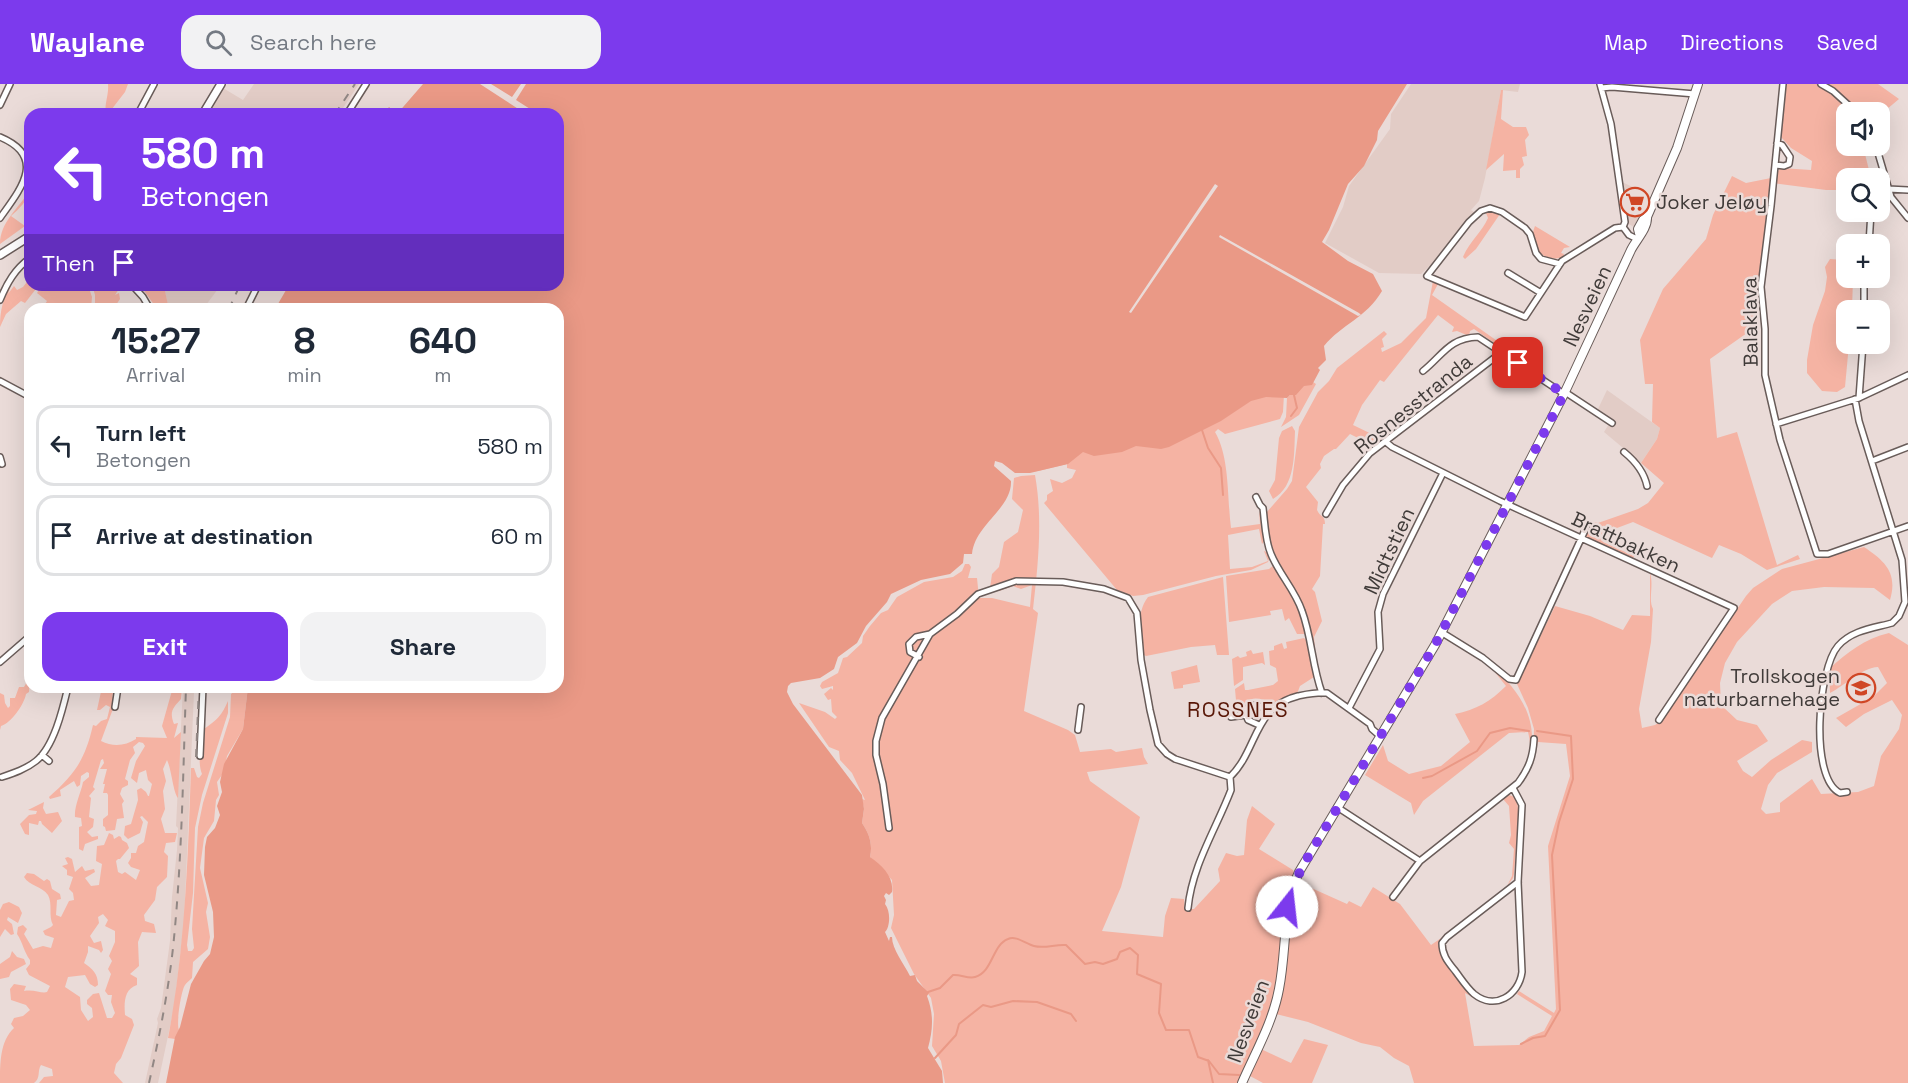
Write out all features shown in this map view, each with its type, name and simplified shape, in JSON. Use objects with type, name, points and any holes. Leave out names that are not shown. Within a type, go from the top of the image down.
[{"type":"main road","name":"Nesveien","points":[[1242,1083],[1277,998],[1282,974],[1284,927],[1292,890],[1302,867],[1441,632],[1508,504],[1564,393],[1638,236],[1642,220],[1647,217],[1677,148],[1692,93],[1698,84]]},
{"type":"street","points":[[0,105],[10,84]]},
{"type":"street","points":[[141,108],[154,84]]},
{"type":"street","points":[[207,108],[221,84]]},
{"type":"street","points":[[351,108],[366,84]]},
{"type":"street","name":"Balaklava","points":[[1783,84],[1761,291],[1765,328],[1765,375],[1776,424],[1796,495],[1817,554],[1828,554],[1893,531]]},
{"type":"street","points":[[1821,84],[1845,102]]},
{"type":"street","points":[[1638,236],[1629,235],[1623,227],[1611,124],[1600,86],[1692,93]]},
{"type":"street","points":[[0,137],[13,144],[22,155],[24,162]]},
{"type":"street","points":[[1775,165],[1789,164],[1790,157],[1782,145],[1777,143]]},
{"type":"street","points":[[0,218],[24,181]]},
{"type":"street","points":[[1890,189],[1908,190]]},
{"type":"street","points":[[1890,193],[1895,204],[1908,218]]},
{"type":"street","points":[[1560,264],[1545,261],[1538,256],[1525,228],[1493,208],[1485,208],[1469,222],[1427,276],[1522,317],[1527,316],[1560,264],[1571,254],[1615,228],[1623,227]]},
{"type":"street","points":[[0,255],[24,240]]},
{"type":"street","points":[[0,300],[5,287],[24,264]]},
{"type":"street","points":[[1508,273],[1541,293]]},
{"type":"street","points":[[138,291],[146,303]]},
{"type":"street","points":[[1423,371],[1453,343],[1463,338],[1478,337],[1612,423]]},
{"type":"street","name":"Rosnesstranda","points":[[1326,514],[1333,500],[1370,453],[1502,352]]},
{"type":"street","points":[[1846,792],[1840,793],[1833,788],[1824,770],[1821,752],[1822,699],[1829,668],[1836,648],[1848,638],[1864,630],[1892,623],[1904,607],[1906,595],[1902,560],[1859,420],[1857,399],[1862,354]]},
{"type":"street","points":[[1776,424],[1857,399],[1908,375]]},
{"type":"street","points":[[0,381],[24,395]]},
{"type":"street","name":"Brattbakken","points":[[1386,442],[1443,473],[1734,608],[1659,720]]},
{"type":"street","points":[[1872,462],[1908,447]]},
{"type":"street","points":[[1624,452],[1643,473],[1647,486]]},
{"type":"street","points":[[0,457],[2,464]]},
{"type":"street","name":"Midtstien","points":[[1349,708],[1380,649],[1378,612],[1381,599],[1443,473]]},
{"type":"street","points":[[1256,496],[1263,508],[1270,553],[1296,597],[1306,622],[1322,693]]},
{"type":"street","points":[[1893,531],[1908,526]]},
{"type":"street","points":[[1441,632],[1472,650],[1514,681],[1518,678],[1586,528]]},
{"type":"street","points":[[919,657],[910,652],[909,644],[916,637],[930,634],[957,614],[978,594],[1017,581],[1064,582],[1104,589],[1124,596],[1130,600],[1137,613],[1141,660],[1158,744],[1175,759],[1230,777]]},
{"type":"street","points":[[889,828],[883,784],[876,755],[876,741],[882,718],[919,657],[930,634]]},
{"type":"street","points":[[0,662],[24,641]]},
{"type":"street","points":[[2,777],[20,771],[42,755],[54,733],[66,693]]},
{"type":"street","points":[[115,707],[116,693]]},
{"type":"street","points":[[200,756],[203,693]]},
{"type":"street","points":[[1230,777],[1238,768],[1259,726],[1271,710],[1292,698],[1322,693],[1331,695],[1370,724],[1376,725],[1382,733]]},
{"type":"street","points":[[1259,726],[1248,720],[1246,709],[1253,705],[1271,710]]},
{"type":"street","points":[[1078,730],[1081,707]]},
{"type":"street","points":[[1231,717],[1246,715]]},
{"type":"street","points":[[1393,897],[1420,861],[1513,788],[1530,765],[1534,739]]},
{"type":"street","points":[[42,755],[48,761]]},
{"type":"street","points":[[1188,908],[1191,886],[1232,790],[1230,777]]},
{"type":"street","points":[[1513,788],[1522,805],[1518,882],[1521,979],[1511,995],[1503,1000],[1488,1001],[1475,995],[1469,989],[1444,956],[1442,943],[1518,882]]},
{"type":"street","points":[[1338,807],[1420,861]]},
{"type":"shaded area","points":[[108,84],[128,84],[113,108],[106,108]]},
{"type":"shaded area","points":[[254,84],[359,84],[343,108],[211,108],[223,88],[243,100]]},
{"type":"shaded area","points":[[423,84],[1407,84],[1378,131],[1377,140],[1364,166],[1348,184],[1322,242],[1348,261],[1373,274],[1382,291],[1369,308],[1324,346],[1326,360],[1318,368],[1320,370],[1312,385],[1304,386],[1296,395],[1290,395],[1287,398],[1266,397],[1251,401],[1221,421],[1161,449],[1136,446],[1122,452],[1094,456],[1083,452],[1068,464],[1030,473],[1015,473],[1002,463],[995,461],[994,466],[1011,481],[1010,491],[1006,500],[980,534],[972,554],[964,554],[963,563],[950,574],[921,580],[891,594],[866,626],[857,643],[838,657],[834,669],[820,678],[791,683],[788,686],[787,692],[793,704],[862,795],[864,809],[862,823],[870,839],[870,857],[886,872],[891,881],[892,892],[884,896],[889,919],[885,932],[889,941],[892,937],[896,951],[910,976],[915,975],[917,981],[929,993],[927,996],[932,1022],[928,1048],[942,1071],[943,1083],[166,1083],[175,1037],[180,1027],[191,984],[210,954],[214,937],[213,912],[204,875],[205,847],[207,837],[215,828],[220,815],[217,806],[222,792],[220,782],[224,764],[243,729],[247,693],[564,693],[564,303],[278,303],[286,291],[564,291],[564,108],[402,108]]},
{"type":"shaded area","points":[[1411,84],[1520,84],[1518,92],[1501,90],[1485,178],[1479,201],[1471,210],[1474,212],[1439,257],[1421,274],[1379,273],[1325,243],[1343,207],[1349,186],[1390,129],[1391,114]]},
{"type":"shaded area","points":[[1786,84],[1878,84],[1899,99],[1890,107],[1890,102],[1836,102],[1836,156],[1866,156],[1868,168],[1836,168],[1836,190],[1772,183],[1759,286],[1754,289],[1758,331],[1747,333],[1710,359],[1717,438],[1737,432],[1777,565],[1798,555],[1800,559],[1767,570],[1741,554],[1719,545],[1712,558],[1633,522],[1609,531],[1603,542],[1634,556],[1633,559],[1585,535],[1594,522],[1598,523],[1638,509],[1648,503],[1664,483],[1641,463],[1657,439],[1660,428],[1652,422],[1653,384],[1645,384],[1640,340],[1663,289],[1706,239],[1713,215],[1732,176],[1746,183],[1771,178],[1781,168],[1811,170],[1812,161],[1791,148],[1781,137]]},
{"type":"shaded area","points":[[1501,90],[1503,90],[1501,119],[1513,127],[1526,127],[1529,135],[1525,140],[1527,156],[1522,157],[1524,165],[1520,169],[1520,178],[1516,178],[1516,170],[1503,171],[1504,154],[1486,170]]},
{"type":"shaded area","points":[[1622,182],[1649,198],[1634,227],[1627,223]]},
{"type":"shaded area","points":[[24,198],[20,207],[12,215]]},
{"type":"shaded area","points":[[1490,211],[1500,214],[1476,249],[1465,259],[1463,257],[1488,218],[1486,213]]},
{"type":"shaded area","points":[[11,216],[24,225],[24,227],[0,244],[3,229]]},
{"type":"shaded area","points":[[1535,226],[1570,247],[1564,248],[1561,253],[1564,254],[1563,257],[1549,258],[1538,251],[1533,240]]},
{"type":"shaded area","points":[[1830,259],[1836,259],[1836,288],[1853,288],[1852,300],[1836,300],[1836,354],[1848,354],[1845,387],[1837,392],[1822,391],[1807,373],[1813,325],[1825,291],[1827,277],[1825,267]]},
{"type":"shaded area","points":[[1433,281],[1438,284],[1432,295],[1510,350],[1506,351],[1474,329],[1470,331],[1469,336],[1457,331],[1452,332],[1454,327],[1438,315],[1384,382],[1380,380],[1362,405],[1353,425],[1380,438],[1381,441],[1374,446],[1350,434],[1336,449],[1324,456],[1320,464],[1321,468],[1306,487],[1318,502],[1317,510],[1325,524],[1323,524],[1320,576],[1312,589],[1315,592],[1322,621],[1314,637],[1316,662],[1308,622],[1276,562],[1268,540],[1266,513],[1292,481],[1299,427],[1318,392],[1337,368],[1384,331],[1387,334],[1382,339],[1384,347],[1381,348],[1382,352],[1401,343],[1426,318]]},
{"type":"shaded area","points":[[12,283],[8,294],[14,286],[17,290],[23,287],[24,291],[34,291],[25,303],[21,301],[6,314],[0,327],[3,304]]},
{"type":"shaded area","points":[[38,291],[90,291],[92,303],[46,303],[47,301],[37,293]]},
{"type":"shaded area","points":[[94,291],[118,291],[115,295],[119,293],[120,299],[117,303],[95,303]]},
{"type":"shaded area","points":[[144,291],[165,291],[168,303],[153,303]]},
{"type":"shaded area","points":[[164,291],[216,291],[208,303],[168,303]]},
{"type":"shaded area","points":[[1313,382],[1316,384],[1299,415],[1281,427],[1286,417],[1287,398],[1302,384],[1310,385]]},
{"type":"shaded area","points":[[1607,390],[1660,428],[1657,439],[1641,463],[1604,432],[1612,419],[1598,409]]},
{"type":"shaded area","points":[[1284,394],[1283,412],[1280,419],[1225,434],[1218,429],[1215,432],[1226,466],[1231,528],[1260,524],[1259,509],[1265,540],[1262,544],[1259,529],[1228,535],[1230,569],[1252,567],[1268,561],[1264,551],[1267,552],[1269,559],[1268,562],[1251,570],[1216,576],[1143,595],[1133,596],[1117,590],[1044,503],[1047,495],[1053,491],[1050,479],[1062,483],[1072,478],[1076,470],[1067,468],[1067,464],[1038,471],[1015,473],[1211,402]]},
{"type":"shaded area","points":[[1292,426],[1295,431],[1290,478],[1281,493],[1273,499],[1269,491],[1275,480],[1279,438],[1282,431]]},
{"type":"shaded area","points":[[1035,475],[1039,525],[1033,609],[1038,613],[1024,711],[1075,735],[1080,752],[1111,749],[1116,752],[1142,748],[1148,764],[1087,772],[1090,781],[1140,817],[1121,887],[1102,931],[1163,937],[1165,916],[1171,898],[1184,899],[1185,909],[1194,909],[1220,881],[1218,869],[1226,853],[1244,855],[1247,820],[1252,806],[1275,824],[1259,849],[1293,870],[1298,882],[1347,904],[1349,901],[1361,907],[1373,887],[1400,904],[1431,945],[1447,934],[1439,944],[1440,952],[1476,999],[1465,993],[1474,1046],[1519,1045],[1529,1037],[1544,1031],[1552,1016],[1517,994],[1519,991],[1554,1013],[1556,1009],[1548,846],[1570,776],[1566,744],[1538,742],[1533,764],[1534,729],[1528,708],[1517,684],[1555,606],[1590,616],[1623,630],[1632,615],[1650,616],[1650,573],[1653,609],[1651,642],[1639,709],[1642,728],[1661,721],[1753,588],[1782,569],[1864,547],[1884,563],[1891,575],[1890,600],[1874,588],[1824,587],[1792,591],[1772,604],[1737,642],[1725,663],[1720,683],[1721,705],[1737,720],[1757,725],[1768,741],[1737,761],[1743,771],[1752,777],[1771,760],[1802,740],[1812,742],[1812,752],[1777,773],[1768,785],[1761,809],[1766,814],[1780,812],[1780,803],[1812,779],[1821,794],[1858,792],[1874,786],[1881,756],[1899,729],[1902,715],[1892,700],[1864,714],[1846,727],[1836,718],[1873,697],[1887,683],[1878,667],[1872,668],[1830,693],[1829,669],[1857,647],[1889,633],[1908,645],[1908,1083],[1414,1083],[1409,1066],[1380,1047],[1361,1043],[1308,1022],[1276,1014],[1261,1049],[1291,1063],[1304,1039],[1328,1045],[1312,1083],[1263,1083],[1250,1076],[1246,1083],[945,1083],[941,1061],[932,1046],[934,1014],[931,998],[914,974],[891,928],[894,915],[892,880],[870,857],[870,839],[862,823],[864,809],[862,799],[865,800],[852,773],[840,760],[839,751],[829,747],[799,703],[825,712],[835,719],[837,717],[832,712],[831,699],[828,700],[824,694],[831,688],[833,690],[833,686],[822,689],[820,686],[822,682],[838,673],[843,658],[862,643],[863,636],[870,626],[881,613],[888,610],[897,597],[924,582],[953,577],[962,571],[965,564],[971,567],[968,578],[977,578],[979,598],[992,598],[1030,607],[1032,585],[1021,589],[1013,586],[999,591],[990,588],[992,574],[999,567],[1004,542],[1018,532],[1023,510],[1012,499],[1014,478]]},
{"type":"shaded area","points":[[1274,565],[1296,599],[1305,634],[1297,634],[1289,618],[1285,621],[1282,609],[1270,611],[1271,615],[1229,622],[1226,576],[1269,569]]},
{"type":"shaded area","points":[[1223,577],[1229,655],[1217,655],[1215,645],[1191,647],[1146,656],[1142,654],[1140,617],[1148,597]]},
{"type":"shaded area","points":[[1304,638],[1308,642],[1314,677],[1300,686],[1297,694],[1274,704],[1255,698],[1250,699],[1237,712],[1235,689],[1244,683],[1245,690],[1248,690],[1273,685],[1278,681],[1276,668],[1270,665],[1269,651],[1282,643],[1284,649],[1287,648],[1286,642]]},
{"type":"shaded area","points":[[1251,650],[1253,654],[1263,652],[1265,665],[1262,663],[1243,667],[1243,680],[1234,686],[1232,659],[1247,656],[1246,652]]},
{"type":"shaded area","points":[[1197,665],[1200,682],[1174,689],[1171,672]]},
{"type":"shaded area","points":[[1490,666],[1513,688],[1528,713],[1532,742],[1530,752],[1528,732],[1509,733],[1423,801],[1414,815],[1411,803],[1365,775],[1383,745],[1388,761],[1409,774],[1441,766],[1470,742],[1455,714],[1483,704],[1506,686]]},
{"type":"shaded area","points":[[19,687],[24,687],[24,693],[28,693],[16,713],[1,726],[0,730],[0,693],[4,695],[8,708],[10,698],[15,698]]},
{"type":"shaded area","points":[[101,693],[113,693],[112,698],[115,693],[114,706],[101,741],[119,745],[132,741],[136,737],[167,738],[162,726],[171,693],[182,693],[181,699],[172,713],[174,724],[178,723],[174,738],[181,732],[178,798],[167,760],[163,769],[166,781],[163,791],[165,809],[161,819],[165,833],[177,833],[175,842],[166,843],[164,852],[168,856],[167,877],[157,887],[155,900],[144,915],[145,921],[154,924],[156,933],[142,932],[138,942],[139,966],[130,974],[137,978],[137,985],[127,993],[125,1015],[132,1019],[134,1025],[114,1073],[123,1083],[39,1083],[44,1077],[53,1076],[52,1069],[41,1065],[34,1083],[0,1083],[3,1046],[14,1028],[11,1024],[14,1018],[23,1016],[30,1010],[26,1005],[11,1000],[10,989],[14,984],[26,986],[24,991],[47,992],[50,986],[29,975],[26,969],[30,960],[17,934],[18,927],[23,925],[27,929],[24,934],[33,949],[43,946],[51,948],[54,938],[45,935],[43,931],[53,925],[48,895],[24,877],[27,873],[34,874],[44,881],[47,879],[50,881],[52,889],[60,894],[61,899],[57,900],[56,915],[61,917],[69,901],[74,900],[73,893],[69,889],[73,877],[67,875],[67,870],[62,866],[68,864],[65,858],[72,859],[75,872],[82,866],[85,871],[94,869],[95,872],[85,878],[91,886],[99,885],[102,864],[96,861],[97,846],[104,845],[109,833],[114,839],[121,837],[129,848],[116,861],[118,872],[122,874],[125,872],[136,880],[140,870],[131,867],[128,863],[131,853],[136,853],[138,846],[144,842],[148,822],[142,816],[140,817],[143,822],[140,833],[128,839],[124,835],[125,826],[131,824],[138,800],[137,790],[141,788],[149,796],[152,784],[148,780],[146,770],[139,773],[137,783],[131,778],[136,761],[145,746],[143,743],[139,742],[133,747],[135,753],[130,760],[125,779],[128,785],[122,788],[120,794],[124,801],[122,804],[124,818],[117,819],[115,830],[106,831],[103,826],[103,819],[108,815],[108,795],[103,793],[107,769],[100,769],[104,763],[103,759],[101,760],[93,787],[95,789],[89,796],[91,798],[89,817],[94,819],[93,827],[87,832],[92,837],[98,836],[98,839],[85,844],[83,851],[79,849],[81,818],[75,817],[75,813],[83,782],[89,777],[89,773],[81,776],[80,785],[77,787],[74,781],[60,790],[61,796],[50,799],[49,797],[78,766],[93,725],[96,726],[107,719],[110,707],[106,705],[97,710]],"holes":[[[103,914],[108,920],[105,926],[115,931],[115,942],[109,956],[112,961],[108,969],[111,974],[105,991],[108,995],[112,995],[111,1002],[115,1013],[112,1018],[107,1018],[99,993],[93,994],[87,1000],[87,1004],[92,1008],[93,1017],[88,1021],[81,1010],[80,997],[65,987],[68,977],[85,975],[90,984],[95,987],[98,985],[94,972],[84,963],[88,946],[101,953],[103,950],[101,941],[94,943],[90,936],[99,923],[98,917]]]},
{"type":"shaded area","points":[[183,693],[194,693],[184,923],[174,1008],[158,1083],[145,1083],[161,1008],[170,941],[177,850],[178,828],[176,826]]},
{"type":"shaded area","points":[[247,693],[243,729],[227,756],[224,772],[217,782],[219,795],[216,800],[214,821],[204,838],[200,868],[208,903],[206,912],[210,937],[208,949],[193,962],[192,978],[183,988],[178,1021],[179,1030],[175,1039],[168,1038],[182,937],[191,768],[194,768],[199,778],[202,774],[200,758],[204,729],[219,717],[228,701],[228,713],[202,795],[195,828],[188,951],[194,948],[192,929],[198,827],[203,803],[230,717],[231,694]]},
{"type":"shaded area","points":[[1509,795],[1515,797],[1518,823],[1514,874],[1507,886],[1512,876],[1514,849],[1509,843],[1511,835],[1509,806],[1503,799]]},
{"type":"shaded area","points":[[44,802],[43,808],[46,814],[58,812],[62,821],[52,833],[41,821],[38,825],[29,823],[29,835],[25,834],[20,824],[37,811],[28,810]]},
{"type":"shaded area","points":[[9,902],[19,907],[22,913],[18,923],[8,917],[7,920],[12,924],[14,934],[11,935],[5,929],[0,937],[0,910],[3,904]]},
{"type":"shaded area","points":[[12,951],[17,957],[24,959],[26,964],[11,972],[9,977],[0,979],[0,964],[10,957]]},
{"type":"pier","points":[[480,84],[491,84],[512,97],[521,84],[526,84],[516,100],[529,108],[517,108]]},
{"type":"pier","points":[[1215,184],[1218,186],[1131,313],[1129,312]]},
{"type":"pier","points":[[1220,235],[1361,315],[1358,316],[1219,237]]},
{"type":"waterway","points":[[1291,416],[1297,408],[1294,395]]},
{"type":"waterway","points":[[1202,430],[1208,448],[1221,468],[1223,495]]},
{"type":"waterway","points":[[1423,778],[1432,776],[1477,751],[1490,733],[1510,728],[1529,731]]},
{"type":"waterway","points":[[1521,1044],[1533,1038],[1545,1036],[1560,1010],[1552,855],[1559,822],[1573,779],[1571,736],[1537,731]]},
{"type":"waterway","points":[[928,992],[940,988],[953,975],[975,977],[981,974],[986,970],[1003,942],[1011,938],[1038,947],[1066,945],[1085,964],[1095,962],[1103,964],[1117,959],[1120,952],[1130,948],[1138,955],[1137,974],[1161,984],[1159,1013],[1166,1030],[1189,1030],[1198,1057],[1209,1061],[1219,1074],[1239,1075]]},
{"type":"waterway","points":[[935,1058],[956,1035],[959,1024],[983,1005],[991,1007],[1013,1001],[1037,1002],[1071,1014],[1076,1021]]},
{"type":"waterway","points":[[1208,1060],[1213,1083]]},
{"type":"railway","points":[[339,108],[355,84]]},
{"type":"railway","points":[[232,303],[237,291]]},
{"type":"railway","points":[[149,1083],[163,1016],[173,948],[180,850],[186,693]]},
{"type":"railway","points":[[196,757],[199,693]]},
{"type":"place","name":"Joker Jeløy","points":[[1635,202]]},
{"type":"place","name":"Trollskogen naturbarnehage","points":[[1861,688]]},
{"type":"district","name":"ROSSNES","points":[[1238,710]]},
{"type":"route","points":[[1287,907],[1296,878],[1435,645],[1564,394],[1518,363]]}]
